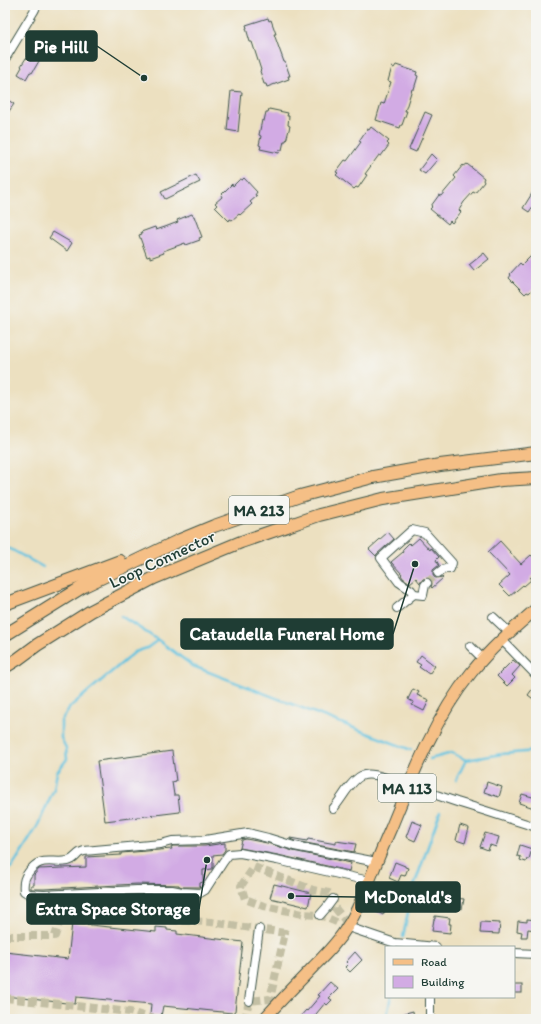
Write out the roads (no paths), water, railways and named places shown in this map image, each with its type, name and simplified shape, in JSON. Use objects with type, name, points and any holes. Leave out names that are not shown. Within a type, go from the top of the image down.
[{"type":"highway","name":"Loop Connector","points":[[5,635],[84,586],[180,540],[214,526],[300,496],[373,477],[440,464],[536,452]]},
{"type":"highway","name":"Loop Connector","points":[[5,667],[37,644],[91,611],[154,578],[241,542],[319,515],[383,499],[501,480],[536,478]]},
{"type":"highway","points":[[5,604],[180,540]]},
{"type":"main road","name":"MA 113","points":[[264,1019],[333,947],[348,927],[428,743],[439,721],[461,687],[483,659],[536,609]]},
{"type":"street","points":[[5,59],[37,5]]},
{"type":"street","points":[[427,583],[425,585],[423,595],[414,594],[399,582],[381,558],[412,530],[426,533],[452,563],[450,569],[442,570],[438,573]]},
{"type":"street","points":[[397,608],[414,594]]},
{"type":"street","points":[[493,617],[536,675]]},
{"type":"street","points":[[470,646],[483,659]]},
{"type":"street","points":[[333,809],[354,779],[360,776],[373,774],[536,827]]},
{"type":"street","points":[[369,881],[240,853],[229,854],[205,890],[200,893],[172,890],[137,890],[44,895],[29,894],[24,891],[26,876],[33,866],[41,862],[69,861],[84,851],[160,844],[172,841],[205,840],[248,834],[294,846],[377,862]]},
{"type":"street","points":[[320,915],[333,899]]},
{"type":"street","points":[[348,927],[395,943],[421,946]]},
{"type":"street","points":[[249,1001],[259,929]]},
{"type":"street","points":[[515,953],[536,954]]},
{"type":"street","points":[[430,998],[430,1019]]},
{"type":"waterway","points":[[5,546],[43,567]]},
{"type":"waterway","points":[[121,616],[158,640],[193,666],[411,750]]},
{"type":"waterway","points":[[5,870],[12,867],[37,827],[54,789],[57,772],[67,759],[66,748],[61,738],[61,721],[70,707],[135,652],[147,648],[158,640]]},
{"type":"waterway","points":[[456,780],[466,760],[502,754],[536,751]]},
{"type":"waterway","points":[[430,759],[452,753],[466,760]]},
{"type":"waterway","points":[[403,937],[412,892],[440,812]]},
{"type":"waterway","points":[[386,1019],[391,998]]},
{"type":"tunnel","points":[[427,583],[438,573]]},
{"type":"tunnel","points":[[254,867],[313,890],[329,893],[332,895],[335,908],[344,919],[348,927],[320,915],[303,914],[264,906],[245,899],[241,886],[254,867]]},
{"type":"tunnel","points":[[5,936],[55,936],[60,921],[73,911],[137,919],[211,922],[285,933],[270,999],[249,1001],[245,1019]]},
{"type":"tunnel","points":[[5,998],[130,1012],[153,1019]]},
{"type":"place","name":"Pie Hill","points":[[144,78]]},
{"type":"place","name":"Cataudella Funeral Home","points":[[415,564]]},
{"type":"place","name":"Extra Space Storage","points":[[207,860]]},
{"type":"place","name":"McDonald's","points":[[291,896]]}]
